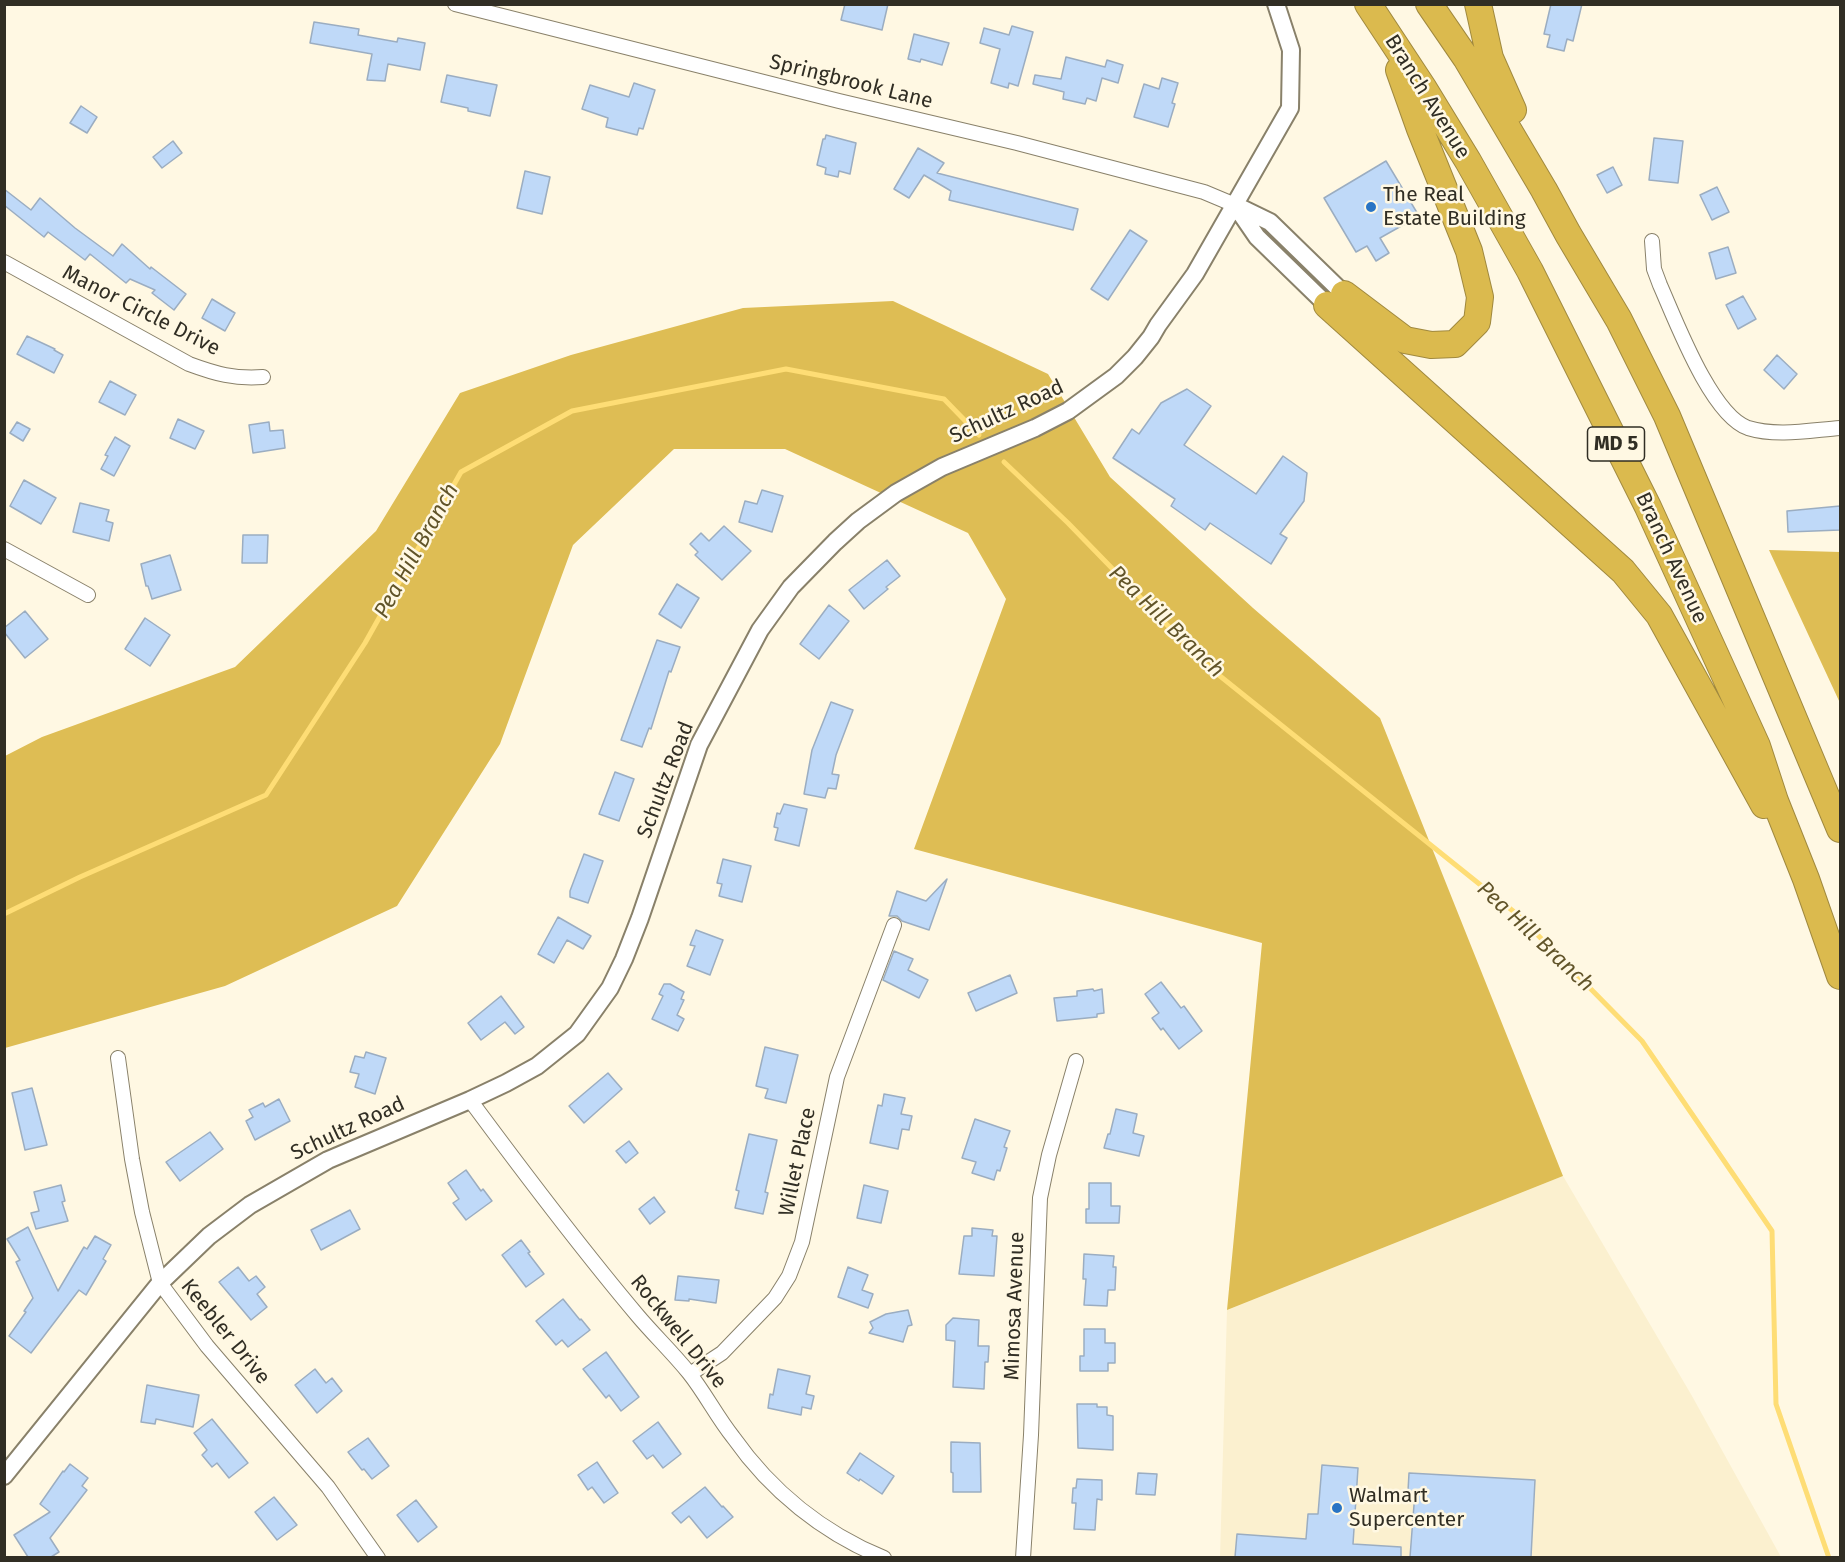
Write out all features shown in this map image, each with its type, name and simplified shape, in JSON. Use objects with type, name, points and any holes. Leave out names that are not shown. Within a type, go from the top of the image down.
[{"type":"highway","name":"Branch Avenue","points":[[1368,4],[1468,161],[1530,271],[1648,507],[1757,746],[1840,976]]},
{"type":"highway","name":"MD 5","points":[[1429,4],[1466,58],[1544,190],[1618,320],[1667,416],[1840,829]]},
{"type":"highway","points":[[1478,4],[1490,58],[1568,234]]},
{"type":"highway","points":[[1335,299],[1406,340],[1423,344],[1455,344],[1477,322],[1480,297],[1469,251],[1420,129],[1385,30]]},
{"type":"highway","points":[[1335,299],[1623,571],[1659,615],[1806,879]]},
{"type":"street","name":"Springbrook Lane","points":[[455,4],[839,101],[1017,143],[1204,192],[1235,205]]},
{"type":"street","name":"Schultz Road","points":[[4,1476],[160,1284],[209,1236],[250,1205],[289,1181],[328,1160],[470,1100],[537,1066],[578,1034],[610,988],[624,959],[699,745],[751,646],[791,587],[858,521],[910,484],[942,467],[1035,429],[1068,411],[1116,376],[1151,337],[1196,274],[1290,108],[1291,50],[1276,4]]},
{"type":"street","points":[[1235,205],[1257,237],[1335,299]]},
{"type":"street","points":[[1652,241],[1654,269],[1660,285],[1707,384],[1729,415],[1742,425],[1763,430],[1836,429]]},
{"type":"street","name":"Manor Circle Drive","points":[[4,262],[189,364],[240,378],[263,377]]},
{"type":"street","points":[[4,549],[88,595]]},
{"type":"street","name":"Willet Place","points":[[690,1374],[722,1353],[775,1298],[789,1276],[802,1242],[837,1077],[894,925]]},
{"type":"street","name":"Keebler Drive","points":[[118,1058],[132,1159],[142,1212],[160,1284],[207,1346],[328,1486],[378,1557]]},
{"type":"street","name":"Mimosa Avenue","points":[[1023,1557],[1031,1435],[1040,1198],[1049,1155],[1076,1060]]},
{"type":"street","name":"Rockwell Drive","points":[[470,1100],[549,1205],[638,1317],[690,1374],[733,1439],[770,1482],[816,1521],[840,1536],[884,1557]]},
{"type":"shaded area","points":[[893,301],[1048,374],[1110,477],[1253,608],[1380,718],[1563,1176],[1227,1310],[1262,943],[914,849],[1006,599],[968,533],[785,449],[674,449],[573,545],[500,744],[397,906],[225,986],[5,1048],[5,756],[42,737],[235,667],[376,531],[460,393],[571,355],[743,308]]},
{"type":"shaded area","points":[[1769,550],[1840,552],[1840,703]]},
{"type":"shaded area","points":[[1563,1176],[1692,1396],[1781,1557],[1220,1558],[1227,1310]]},
{"type":"building","points":[[845,4],[888,4],[882,30],[841,20]]},
{"type":"building","points":[[1551,4],[1582,4],[1573,41],[1567,39],[1564,51],[1547,47],[1550,35],[1544,34]]},
{"type":"building","points":[[314,22],[359,29],[358,35],[397,42],[398,38],[425,43],[420,70],[388,64],[385,81],[367,80],[372,54],[310,43]]},
{"type":"building","points":[[1012,26],[1033,32],[1018,86],[1009,83],[1008,88],[991,83],[1000,49],[980,43],[984,28],[1009,35]]},
{"type":"building","points":[[914,34],[949,43],[942,65],[921,59],[920,62],[908,59]]},
{"type":"building","points":[[1066,57],[1105,67],[1107,60],[1123,65],[1118,83],[1102,78],[1096,101],[1087,98],[1085,104],[1063,99],[1064,92],[1033,84],[1035,75],[1061,79]]},
{"type":"building","points":[[447,75],[497,85],[490,116],[441,102]]},
{"type":"building","points":[[1162,78],[1178,83],[1168,127],[1134,117],[1144,84],[1159,89]]},
{"type":"building","points":[[634,83],[655,90],[643,129],[639,128],[637,135],[606,127],[608,118],[582,109],[590,85],[629,97]]},
{"type":"building","points":[[81,106],[97,117],[87,133],[70,123]]},
{"type":"building","points":[[826,135],[856,143],[850,174],[839,171],[838,177],[825,174],[826,168],[817,165]]},
{"type":"building","points":[[1654,138],[1683,141],[1678,183],[1649,180]]},
{"type":"building","points":[[173,141],[182,153],[162,168],[153,157]]},
{"type":"building","points":[[918,148],[944,163],[937,173],[1078,209],[1073,230],[949,200],[951,191],[924,175],[909,198],[894,189]]},
{"type":"building","name":"The Real Estate Building","points":[[1386,161],[1419,216],[1380,238],[1389,253],[1376,261],[1367,246],[1356,252],[1324,198]]},
{"type":"building","points":[[1613,167],[1622,185],[1607,193],[1597,175]]},
{"type":"building","points":[[525,171],[550,177],[542,214],[517,208]]},
{"type":"building","points":[[1717,187],[1729,212],[1712,220],[1700,195]]},
{"type":"building","points":[[4,189],[31,210],[40,198],[113,256],[122,244],[150,269],[151,267],[186,294],[174,310],[152,293],[155,290],[130,279],[126,283],[90,254],[85,260],[48,232],[44,237],[4,205]]},
{"type":"building","points":[[1130,230],[1147,241],[1108,300],[1091,289]]},
{"type":"building","points":[[1728,247],[1736,273],[1716,279],[1709,253]]},
{"type":"building","points":[[1743,296],[1756,319],[1738,329],[1726,305]]},
{"type":"building","points":[[212,299],[235,313],[225,331],[202,318]]},
{"type":"building","points":[[27,336],[63,355],[54,373],[17,354]]},
{"type":"building","points":[[1777,355],[1797,374],[1784,389],[1764,370]]},
{"type":"building","points":[[110,381],[136,395],[125,415],[99,402]]},
{"type":"building","points":[[1187,389],[1211,406],[1184,445],[1256,494],[1283,456],[1307,473],[1304,501],[1280,534],[1287,538],[1271,564],[1210,523],[1205,530],[1171,506],[1175,499],[1113,458],[1132,429],[1139,434],[1161,403]]},
{"type":"building","points":[[178,419],[204,431],[195,449],[170,438]]},
{"type":"building","points":[[17,422],[30,429],[23,441],[10,433]]},
{"type":"building","points":[[269,422],[270,431],[283,430],[285,448],[253,453],[249,425]]},
{"type":"building","points":[[115,437],[130,446],[114,476],[101,469],[108,456],[105,455]]},
{"type":"building","points":[[24,480],[56,498],[41,524],[10,506]]},
{"type":"building","points":[[762,490],[783,496],[772,532],[739,522],[745,501],[757,504]]},
{"type":"building","points":[[80,503],[109,510],[106,521],[113,523],[109,541],[73,532]]},
{"type":"building","points":[[1840,506],[1840,530],[1788,532],[1787,511]]},
{"type":"building","points":[[724,526],[751,551],[722,580],[695,555],[698,552],[690,544],[701,533],[709,541]]},
{"type":"building","points":[[243,535],[268,535],[267,563],[242,563]]},
{"type":"building","points":[[170,555],[181,590],[152,599],[148,586],[146,586],[141,564]]},
{"type":"building","points":[[887,560],[900,576],[864,609],[849,590]]},
{"type":"building","points":[[677,584],[699,598],[681,628],[659,614]]},
{"type":"building","points":[[829,605],[849,621],[819,659],[800,644]]},
{"type":"building","points":[[25,611],[48,639],[25,658],[4,632],[4,628]]},
{"type":"building","points":[[145,618],[170,635],[150,666],[125,649]]},
{"type":"building","points":[[657,640],[680,647],[671,672],[669,671],[651,729],[649,728],[642,747],[621,740]]},
{"type":"building","points":[[831,702],[853,710],[836,755],[832,774],[839,775],[836,789],[828,788],[825,798],[804,794],[812,750]]},
{"type":"building","points":[[615,772],[634,779],[619,821],[599,814]]},
{"type":"building","points":[[784,804],[807,809],[799,846],[775,840],[778,828],[774,827],[777,813],[780,814]]},
{"type":"building","points":[[584,854],[603,861],[588,903],[570,897],[570,891]]},
{"type":"building","points":[[723,859],[751,866],[742,902],[719,896],[722,884],[717,883]]},
{"type":"building","points":[[947,879],[929,930],[902,921],[897,916],[889,916],[897,891],[926,901]]},
{"type":"building","points":[[558,917],[591,936],[583,949],[567,940],[554,963],[538,954]]},
{"type":"building","points":[[696,930],[723,940],[710,975],[687,966],[695,946],[690,945]]},
{"type":"building","points":[[894,951],[913,959],[908,970],[928,980],[919,998],[883,980]]},
{"type":"building","points":[[1010,975],[1017,993],[976,1011],[968,993]]},
{"type":"building","points":[[1161,982],[1181,1008],[1184,1006],[1202,1031],[1179,1049],[1152,1018],[1159,1013],[1145,994]]},
{"type":"building","points":[[664,984],[670,984],[684,992],[681,999],[684,1000],[677,1015],[684,1019],[678,1031],[652,1019],[663,996],[659,994]]},
{"type":"building","points":[[1093,989],[1094,991],[1102,989],[1104,1013],[1097,1014],[1097,1017],[1057,1021],[1054,998],[1077,996],[1077,991]]},
{"type":"building","points":[[501,996],[524,1027],[515,1034],[505,1022],[481,1040],[468,1023]]},
{"type":"building","points":[[765,1047],[798,1055],[786,1103],[765,1098],[768,1089],[756,1086]]},
{"type":"building","points":[[366,1052],[386,1058],[375,1094],[355,1087],[359,1074],[350,1072],[355,1056],[364,1058]]},
{"type":"building","points":[[608,1073],[622,1089],[584,1123],[569,1106]]},
{"type":"building","points":[[32,1088],[47,1145],[25,1150],[12,1093]]},
{"type":"building","points":[[884,1094],[905,1098],[901,1114],[912,1116],[909,1130],[902,1129],[898,1149],[870,1143],[878,1105],[882,1106]]},
{"type":"building","points":[[279,1099],[290,1121],[255,1140],[246,1121],[253,1117],[249,1110],[263,1103],[265,1107]]},
{"type":"building","points":[[1116,1109],[1137,1114],[1133,1133],[1144,1136],[1139,1156],[1104,1148]]},
{"type":"building","points":[[975,1119],[1010,1131],[1004,1147],[1007,1148],[1000,1171],[997,1170],[994,1180],[972,1173],[976,1162],[962,1158]]},
{"type":"building","points":[[210,1132],[223,1149],[180,1181],[166,1162]]},
{"type":"building","points":[[749,1134],[777,1140],[765,1192],[768,1193],[763,1214],[735,1208],[739,1191],[736,1190]]},
{"type":"building","points":[[629,1141],[638,1153],[626,1163],[616,1151]]},
{"type":"building","points":[[466,1170],[481,1191],[483,1189],[492,1201],[466,1220],[453,1203],[459,1199],[448,1183]]},
{"type":"building","points":[[1089,1183],[1111,1183],[1111,1206],[1120,1206],[1119,1223],[1086,1223],[1086,1209],[1089,1209]]},
{"type":"building","points":[[61,1185],[65,1201],[62,1202],[68,1221],[36,1229],[31,1213],[39,1211],[34,1192]]},
{"type":"building","points":[[864,1185],[888,1191],[881,1223],[857,1218]]},
{"type":"building","points":[[654,1197],[665,1212],[650,1224],[639,1209]]},
{"type":"building","points":[[350,1210],[360,1229],[321,1250],[311,1230]]},
{"type":"building","points":[[28,1227],[58,1291],[84,1247],[87,1249],[95,1236],[111,1245],[103,1259],[106,1261],[86,1295],[79,1290],[31,1353],[9,1336],[33,1298],[16,1262],[20,1260],[7,1239]]},
{"type":"building","points":[[972,1228],[993,1230],[992,1236],[997,1236],[994,1276],[959,1274],[964,1236],[972,1236]]},
{"type":"building","points":[[521,1240],[544,1274],[526,1287],[502,1255]]},
{"type":"building","points":[[1084,1254],[1114,1256],[1115,1290],[1108,1290],[1107,1306],[1084,1305],[1086,1279],[1083,1279]]},
{"type":"building","points":[[238,1267],[249,1281],[256,1276],[265,1287],[257,1294],[267,1307],[251,1320],[219,1282]]},
{"type":"building","points":[[848,1267],[868,1275],[862,1290],[873,1294],[868,1308],[838,1297]]},
{"type":"building","points":[[678,1276],[719,1280],[716,1303],[689,1299],[689,1301],[675,1300]]},
{"type":"building","points":[[563,1299],[590,1330],[568,1347],[562,1340],[556,1345],[536,1321]]},
{"type":"building","points":[[908,1310],[912,1325],[908,1326],[903,1342],[869,1333],[873,1328],[870,1322],[886,1314]]},
{"type":"building","points":[[953,1318],[979,1320],[978,1346],[989,1346],[988,1362],[985,1362],[984,1389],[953,1387],[955,1341],[946,1340],[946,1325]]},
{"type":"building","points":[[1084,1329],[1105,1329],[1105,1343],[1115,1343],[1115,1363],[1108,1363],[1108,1371],[1080,1371],[1080,1356],[1084,1356]]},
{"type":"building","points":[[606,1352],[639,1397],[621,1411],[609,1395],[606,1398],[583,1369]]},
{"type":"building","points":[[315,1369],[326,1383],[332,1378],[342,1391],[317,1413],[295,1385]]},
{"type":"building","points":[[778,1369],[810,1376],[806,1394],[814,1396],[811,1409],[802,1407],[801,1415],[768,1408]]},
{"type":"building","points":[[147,1385],[199,1395],[193,1427],[156,1419],[155,1424],[141,1422]]},
{"type":"building","points":[[1077,1404],[1097,1404],[1097,1407],[1107,1407],[1107,1415],[1113,1416],[1113,1450],[1078,1448]]},
{"type":"building","points":[[212,1419],[248,1463],[229,1478],[217,1463],[212,1467],[202,1455],[207,1450],[194,1433]]},
{"type":"building","points":[[658,1422],[681,1454],[663,1468],[653,1455],[647,1459],[633,1441]]},
{"type":"building","points":[[368,1438],[389,1466],[372,1479],[348,1452]]},
{"type":"building","points":[[951,1442],[980,1443],[981,1492],[953,1492]]},
{"type":"building","points":[[860,1453],[894,1476],[882,1494],[847,1473]]},
{"type":"building","points":[[597,1462],[618,1493],[604,1503],[592,1487],[588,1490],[578,1475]]},
{"type":"building","points":[[70,1464],[88,1478],[82,1486],[87,1490],[50,1538],[59,1552],[51,1557],[28,1557],[14,1535],[50,1512],[40,1504]]},
{"type":"building","name":"Walmart Supercenter","points":[[1322,1465],[1358,1468],[1353,1544],[1401,1547],[1401,1557],[1235,1557],[1237,1534],[1306,1539],[1308,1514],[1318,1514]]},
{"type":"building","points":[[1138,1473],[1157,1474],[1155,1495],[1136,1494]]},
{"type":"building","points":[[1409,1473],[1535,1480],[1531,1557],[1410,1557],[1415,1492],[1408,1491]]},
{"type":"building","points":[[1077,1479],[1102,1480],[1102,1500],[1097,1499],[1095,1530],[1074,1529],[1076,1503],[1072,1503],[1073,1488],[1076,1488]]},
{"type":"building","points":[[705,1487],[733,1517],[707,1538],[689,1516],[681,1523],[672,1513]]},
{"type":"building","points":[[274,1497],[297,1525],[277,1540],[255,1512]]},
{"type":"building","points":[[416,1500],[437,1527],[418,1542],[397,1515]]},
{"type":"waterway","name":"Pea Hill Branch","points":[[4,914],[80,877],[266,795],[365,643],[461,472],[572,411],[786,369],[944,399],[979,435]]},
{"type":"waterway","name":"Pea Hill Branch","points":[[1004,462],[1068,523],[1205,664],[1518,915],[1642,1041],[1772,1231],[1776,1404],[1829,1558]]},
{"type":"place","name":"The Real Estate Building","points":[[1371,207]]},
{"type":"place","name":"Walmart Supercenter","points":[[1337,1508]]}]
